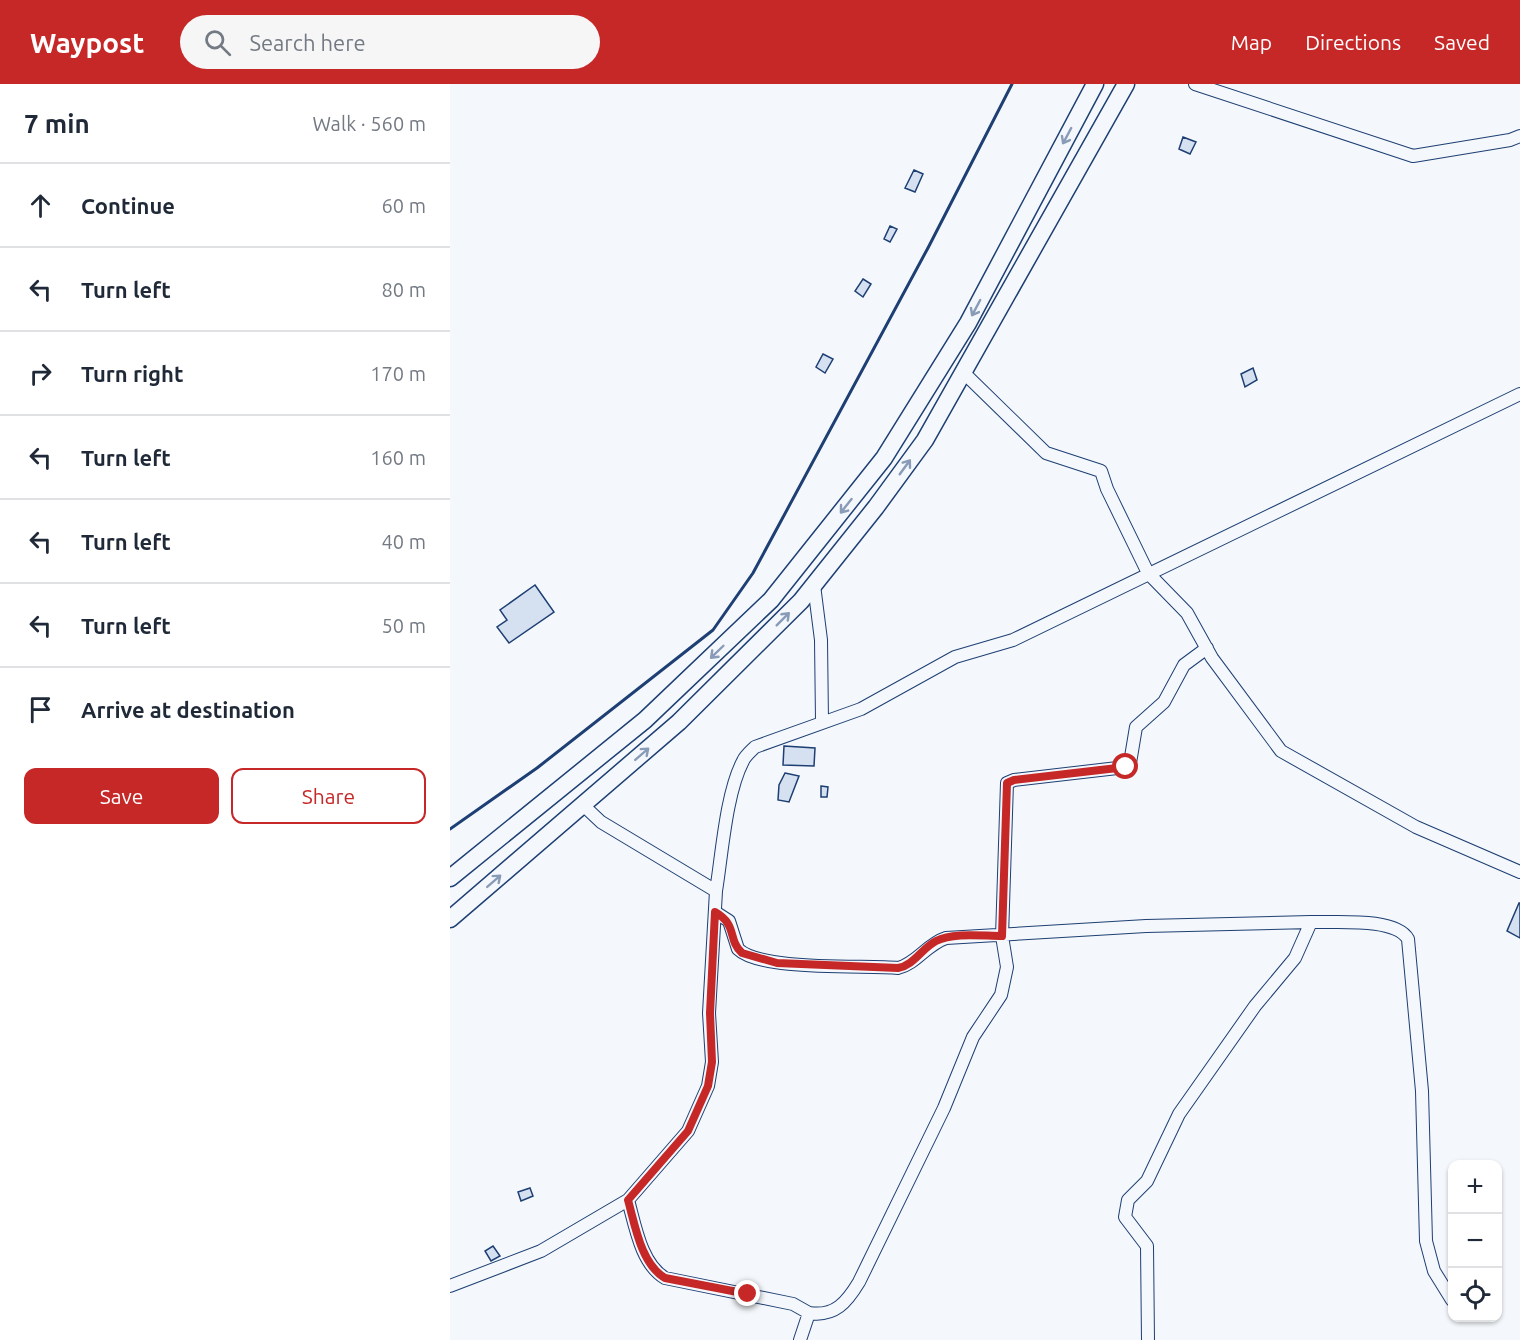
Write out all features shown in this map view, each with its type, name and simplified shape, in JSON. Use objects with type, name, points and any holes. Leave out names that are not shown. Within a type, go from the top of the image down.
[{"type":"main road","points":[[450,878],[645,720],[771,600],[884,458],[968,322],[1095,84]]},
{"type":"main road","points":[[450,919],[679,722],[801,601],[814,585],[876,507],[925,440],[1126,84]]},
{"type":"street","points":[[1195,84],[1413,156],[1510,140],[1520,136]]},
{"type":"street","points":[[963,372],[1046,453],[1101,471],[1107,489],[1148,573],[1187,613],[1207,648],[1281,751],[1416,827],[1520,872]]},
{"type":"street","points":[[450,1286],[541,1251],[628,1200],[688,1131],[708,1086],[712,1062],[710,1013],[716,891],[729,813],[743,759],[755,747],[822,721],[861,709],[956,657],[1013,640],[1520,394]]},
{"type":"street","points":[[814,585],[821,640],[822,721]]},
{"type":"street","points":[[628,1200],[643,1248],[656,1273],[682,1282],[793,1304],[809,1312],[825,1313],[844,1305],[868,1267],[944,1108],[973,1036],[1001,995],[1007,967],[1002,936],[1007,783],[1014,780],[1126,767],[1130,763],[1136,727],[1164,702],[1184,665],[1207,648]]},
{"type":"street","points":[[583,805],[601,822],[716,891]]},
{"type":"street","points":[[715,912],[729,921],[735,944],[742,953],[777,963],[898,968],[906,966],[929,946],[946,938],[1146,926],[1311,922],[1389,925],[1405,934],[1408,939],[1422,1091],[1426,1241],[1434,1271],[1448,1294]]},
{"type":"street","points":[[1148,1340],[1147,1246],[1125,1217],[1128,1200],[1147,1181],[1179,1114],[1255,1006],[1295,958],[1311,922]]},
{"type":"street","points":[[800,1340],[809,1312]]},
{"type":"building","points":[[1183,137],[1196,142],[1190,154],[1179,149]]},
{"type":"building","points":[[914,170],[923,174],[915,192],[905,188]]},
{"type":"building","points":[[890,226],[897,229],[890,242],[884,239]]},
{"type":"building","points":[[863,279],[871,284],[863,297],[855,291]]},
{"type":"building","points":[[823,354],[833,359],[825,373],[816,367]]},
{"type":"building","points":[[1253,368],[1257,380],[1245,387],[1241,374]]},
{"type":"building","points":[[535,585],[554,612],[509,643],[497,627],[507,620],[500,610]]},
{"type":"building","points":[[784,746],[815,748],[814,766],[783,765]]},
{"type":"building","points":[[785,773],[799,776],[789,802],[778,800],[779,785]]},
{"type":"building","points":[[821,786],[828,787],[827,797],[821,797]]},
{"type":"building","points":[[1520,903],[1520,938],[1507,931]]},
{"type":"building","points":[[530,1188],[533,1196],[521,1201],[518,1192]]},
{"type":"building","points":[[493,1246],[500,1256],[491,1261],[485,1251]]},
{"type":"wall","points":[[450,829],[537,768],[713,630],[753,573],[929,246],[1012,84]]},
{"type":"route","points":[[748,1294],[665,1278],[656,1273],[643,1248],[628,1200],[674,1151],[688,1131],[708,1086],[712,1062],[710,1013],[715,912],[729,921],[735,944],[742,953],[777,963],[898,968],[906,966],[929,946],[946,938],[1002,936],[1007,783],[1014,780],[1126,767]]}]
